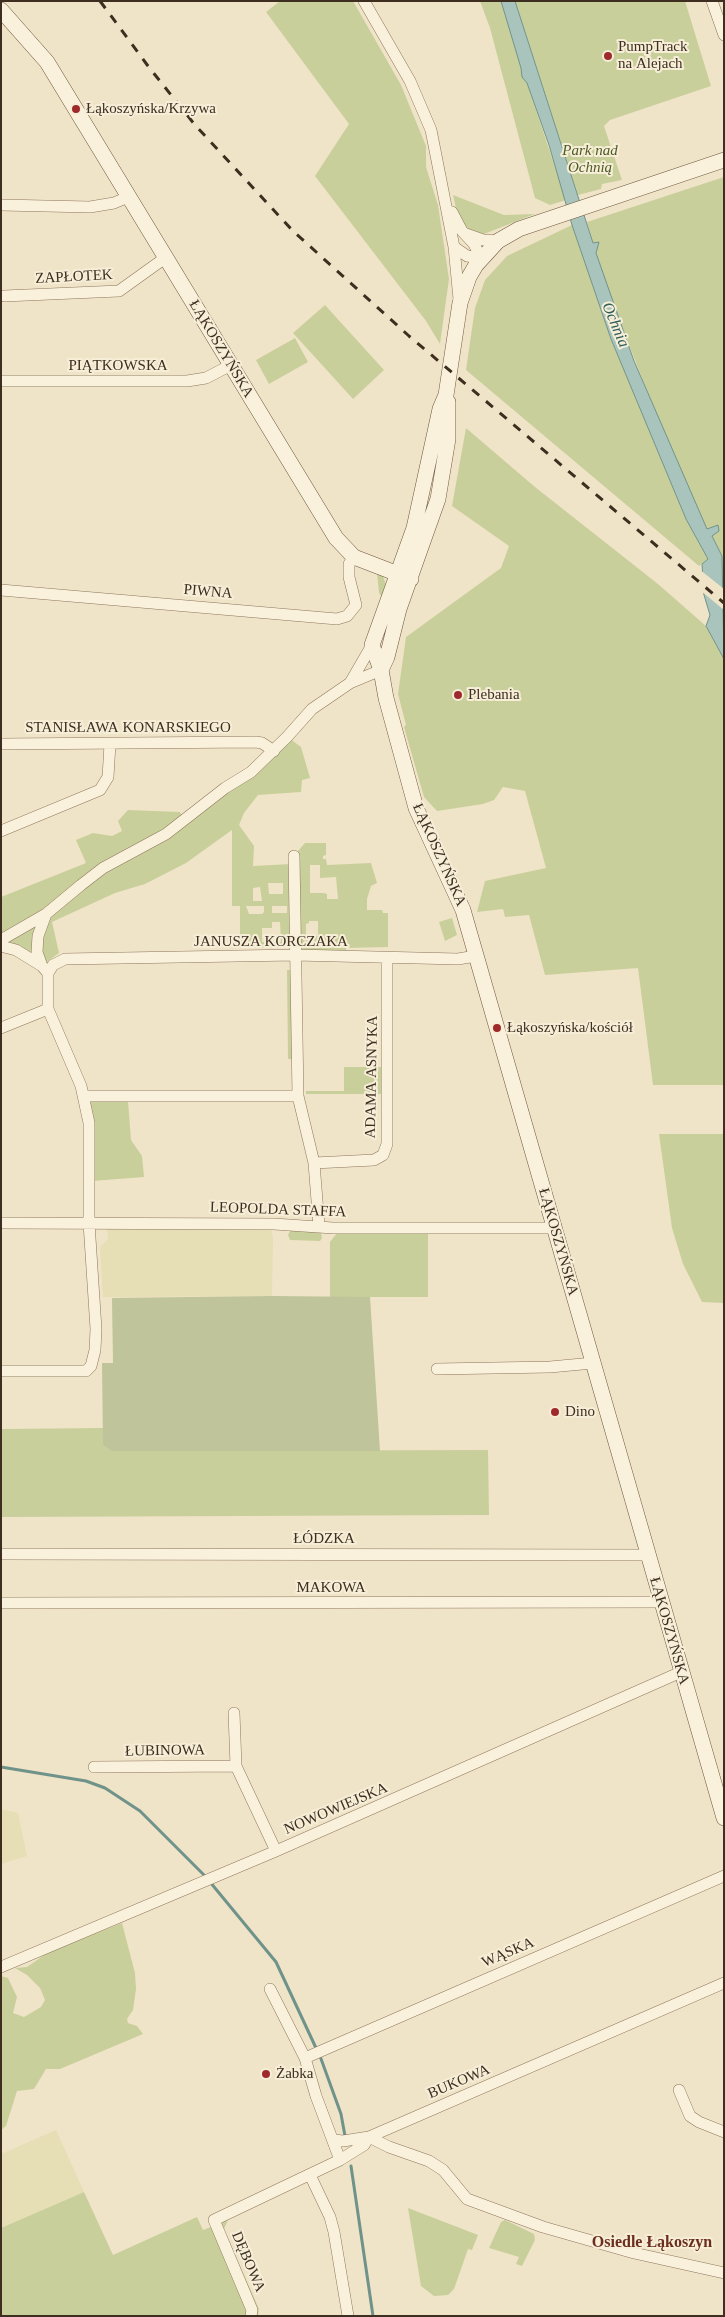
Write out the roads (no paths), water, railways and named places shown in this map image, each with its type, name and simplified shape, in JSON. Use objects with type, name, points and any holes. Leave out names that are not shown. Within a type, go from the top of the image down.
[{"type":"street","points":[[364,1],[410,81],[431,130],[454,247],[460,303]]},
{"type":"street","points":[[712,1],[724,35]]},
{"type":"street","name":"ŁĄKOSZYŃSKA","points":[[1,10],[47,62],[336,538],[354,557],[404,577]]},
{"type":"street","points":[[350,684],[427,534],[440,491],[448,439],[449,410],[446,395],[460,303],[469,277],[481,258],[498,241],[519,229],[724,160]]},
{"type":"street","points":[[445,194],[454,218],[462,231],[474,244],[481,258]]},
{"type":"street","points":[[1,205],[90,207],[114,204],[128,197]]},
{"type":"street","points":[[462,231],[483,240],[498,241]]},
{"type":"street","points":[[454,247],[467,256],[481,258]]},
{"type":"street","name":"ZAPŁOTEK","points":[[4,296],[120,290],[165,258]]},
{"type":"street","name":"PIĄTKOWSKA","points":[[1,381],[187,380],[206,378],[231,364]]},
{"type":"street","name":"PIWNA","points":[[1,590],[337,619],[347,616],[356,605],[349,577],[349,564],[354,557]]},
{"type":"street","points":[[1,940],[46,914],[80,884],[103,868],[166,834],[225,788],[251,772],[274,751],[312,709],[350,684],[381,670],[387,657],[399,608],[404,577]]},
{"type":"street","name":"ŁĄKOSZYŃSKA","points":[[372,644],[381,670],[386,698],[416,808],[463,910],[724,1818]]},
{"type":"street","points":[[357,671],[370,666],[381,670]]},
{"type":"street","name":"STANISŁAWA KONARSKIEGO","points":[[1,744],[256,742],[262,743],[274,751]]},
{"type":"street","points":[[1,831],[100,790],[108,777],[110,744]]},
{"type":"street","points":[[294,856],[298,1096],[314,1163],[319,1226]]},
{"type":"street","points":[[1,1371],[86,1371],[91,1366],[96,1329],[89,1223],[88,1123],[84,1096],[48,1009],[45,969],[38,952],[38,936],[46,914]]},
{"type":"street","points":[[1,946],[16,950],[45,969]]},
{"type":"street","name":"JANUSZA KORCZAKA","points":[[45,969],[65,959],[296,955],[387,959],[458,959],[476,956]]},
{"type":"street","name":"ADAMA ASNYKA","points":[[314,1163],[374,1160],[383,1155],[387,1144],[387,959]]},
{"type":"street","points":[[1,1028],[48,1009]]},
{"type":"street","points":[[84,1096],[298,1096]]},
{"type":"street","name":"LEOPOLDA STAFFA","points":[[1,1223],[554,1228]]},
{"type":"street","points":[[437,1369],[550,1367],[593,1363]]},
{"type":"street","name":"ŁÓDZKA","points":[[1,1554],[647,1555]]},
{"type":"street","name":"MAKOWA","points":[[1,1603],[661,1602]]},
{"type":"street","name":"NOWOWIEJSKA","points":[[1,1967],[276,1851],[681,1672]]},
{"type":"street","points":[[234,1713],[236,1766],[276,1851]]},
{"type":"street","name":"ŁUBINOWA","points":[[94,1767],[236,1766]]},
{"type":"street","name":"WĄSKA","points":[[305,2058],[724,1876]]},
{"type":"street","name":"BUKOWA","points":[[214,2220],[340,2160],[364,2145],[369,2137],[724,1983]]},
{"type":"street","points":[[270,1989],[305,2058],[316,2096],[340,2160]]},
{"type":"street","points":[[679,2090],[690,2116],[699,2122],[724,2132]]},
{"type":"street","points":[[334,2140],[343,2141],[369,2137],[388,2147],[429,2161],[443,2170],[467,2199],[543,2227],[634,2253],[724,2274]]},
{"type":"street","points":[[310,2175],[330,2217],[348,2316]]},
{"type":"street","name":"DĘBOWA","points":[[214,2220],[252,2310],[251,2316]]},
{"type":"water","name":"Ochnia","points":[[501,1],[515,1],[593,243],[599,242],[596,253],[634,361],[707,529],[718,525],[719,531],[712,536],[722,556],[724,659],[706,626],[710,615],[704,595],[702,564],[708,559],[686,519],[611,339],[572,225],[549,145],[527,83],[522,77]]},
{"type":"waterway","points":[[1,1767],[86,1781],[105,1788],[140,1811],[206,1877]]},
{"type":"waterway","points":[[210,1882],[276,1962],[316,2048]]},
{"type":"waterway","points":[[320,2056],[341,2114],[345,2136]]},
{"type":"waterway","points":[[351,2166],[373,2316]]},
{"type":"railway","points":[[100,1],[195,125],[293,231],[409,336],[724,603]]},
{"type":"place","name":"PumpTrack na Alejach","points":[[608,56]]},
{"type":"place","name":"Łąkoszyńska/Krzywa","points":[[76,109]]},
{"type":"place","name":"Plebania","points":[[458,695]]},
{"type":"place","name":"Łąkoszyńska/kościół","points":[[497,1028]]},
{"type":"place","name":"Dino","points":[[555,1412]]},
{"type":"place","name":"Żabka","points":[[266,2074]]},
{"type":"district","name":"Osiedle Łąkoszyn","points":[[652,2243]]},
{"type":"park label","name":"Park nad Ochnią","points":[[590,160]]}]
